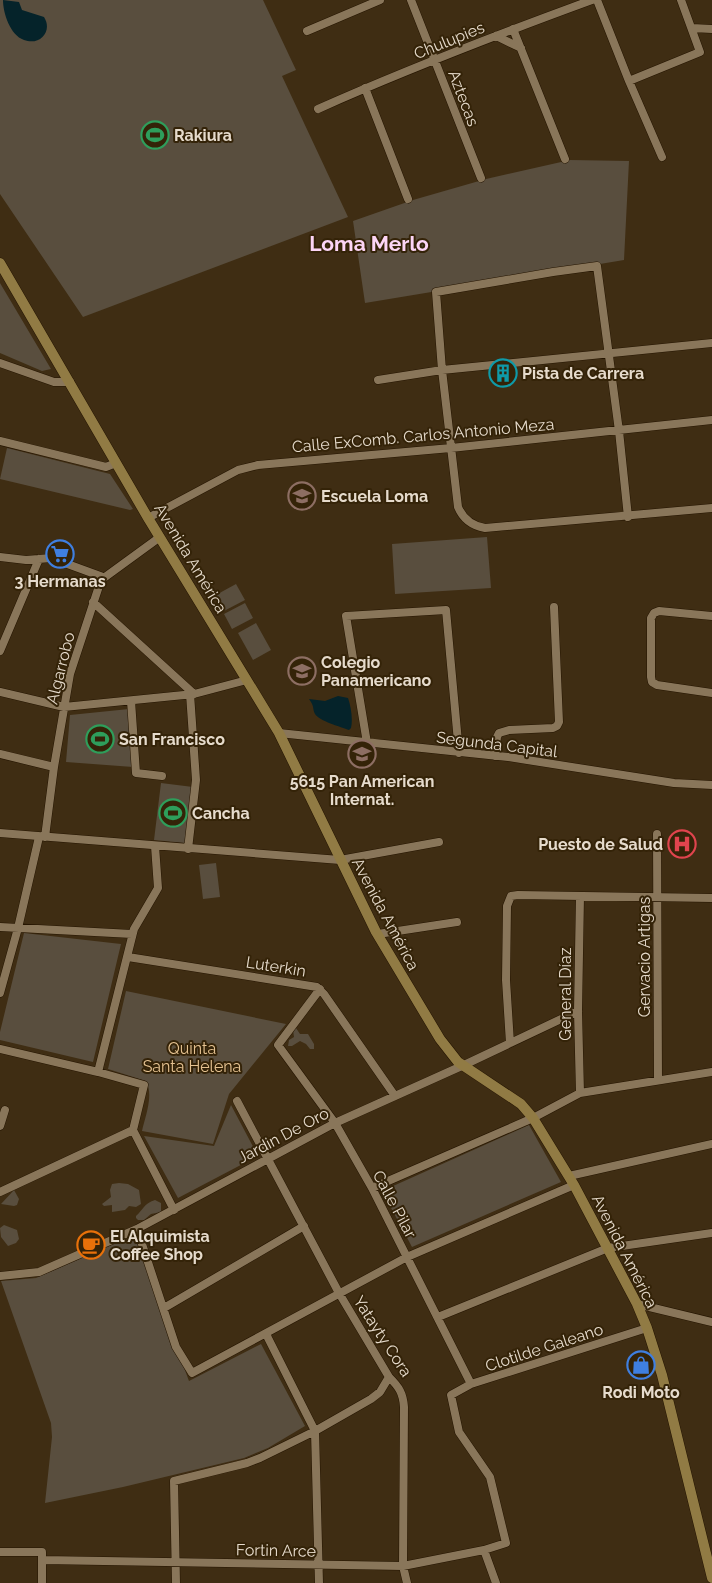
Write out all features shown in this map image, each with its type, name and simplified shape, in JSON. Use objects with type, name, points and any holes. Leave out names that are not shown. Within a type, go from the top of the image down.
[{"type":"main road","name":"Avenida América","points":[[0,263],[148,518],[279,733],[378,934],[440,1039],[453,1057],[521,1104],[533,1118],[572,1180],[637,1304],[647,1328],[662,1375],[712,1578]]},
{"type":"street","points":[[307,30],[380,0]]},
{"type":"street","name":"Aztecas","points":[[411,0],[481,178]]},
{"type":"street","name":"Chulupies","points":[[318,109],[514,28],[592,0]]},
{"type":"street","points":[[597,0],[662,157]]},
{"type":"street","points":[[629,80],[698,53],[700,50],[681,0]]},
{"type":"street","points":[[514,28],[566,159]]},
{"type":"street","points":[[692,28],[712,29]]},
{"type":"street","points":[[496,36],[521,48]]},
{"type":"street","points":[[365,88],[408,199]]},
{"type":"street","points":[[628,517],[619,431],[597,266],[436,292],[442,370],[460,511],[466,520],[477,527],[494,527],[628,517],[712,508]]},
{"type":"street","points":[[378,380],[442,370],[712,343]]},
{"type":"street","points":[[0,363],[54,382],[70,382]]},
{"type":"street","name":"Calle ExComb. Carlos Antonio Meza","points":[[148,518],[219,479],[248,467],[270,463],[452,448],[712,420]]},
{"type":"street","points":[[0,441],[106,467],[116,463]]},
{"type":"street","points":[[0,557],[26,560],[52,558],[103,578],[160,537]]},
{"type":"street","points":[[0,651],[4,632],[39,559]]},
{"type":"street","name":"Algarrobo","points":[[0,993],[42,837],[74,658],[103,578]]},
{"type":"street","points":[[93,602],[192,694],[196,780],[188,849]]},
{"type":"street","points":[[495,756],[499,734],[509,730],[553,728],[559,722],[554,607]]},
{"type":"street","points":[[367,743],[346,616],[446,610],[459,753]]},
{"type":"street","points":[[712,616],[659,611],[654,613],[651,618],[652,682],[657,685],[712,693]]},
{"type":"street","points":[[0,692],[64,707],[192,694],[247,680]]},
{"type":"street","points":[[130,701],[136,773],[162,776]]},
{"type":"street","name":"Segunda Capital","points":[[279,733],[495,756],[674,783],[712,785]]},
{"type":"street","points":[[0,754],[54,767]]},
{"type":"street","points":[[0,833],[340,860],[438,842]]},
{"type":"street","name":"Gervacio Artigas","points":[[657,834],[658,1080]]},
{"type":"street","points":[[98,1072],[128,957],[132,934],[158,888],[155,846]]},
{"type":"street","points":[[510,1043],[506,980],[508,906],[511,896],[518,894],[712,898]]},
{"type":"street","name":"General Díaz","points":[[580,896],[578,1010],[580,1093]]},
{"type":"street","points":[[378,934],[457,922]]},
{"type":"street","points":[[0,927],[132,934]]},
{"type":"street","name":"Luterkin","points":[[128,957],[307,984],[320,989],[395,1096]]},
{"type":"street","name":"Calle Pilar","points":[[320,989],[278,1045],[335,1123],[372,1188],[472,1384]]},
{"type":"street","name":"Jardin De Oro","points":[[0,1276],[39,1272],[137,1229],[335,1123],[464,1065],[578,1010]]},
{"type":"street","points":[[0,1049],[144,1085],[133,1130],[174,1210]]},
{"type":"street","points":[[372,1188],[533,1118],[580,1093],[712,1072]]},
{"type":"street","name":"Yatayty Cora","points":[[237,1101],[339,1293],[389,1377],[400,1388],[404,1400],[403,1566],[408,1583]]},
{"type":"street","points":[[0,1126],[5,1110]]},
{"type":"street","points":[[0,1192],[133,1130]]},
{"type":"street","points":[[137,1229],[176,1347],[192,1373],[407,1257],[572,1180],[712,1144]]},
{"type":"street","points":[[164,1308],[304,1226]]},
{"type":"street","points":[[438,1317],[608,1248],[712,1233]]},
{"type":"street","points":[[637,1304],[712,1322]]},
{"type":"street","name":"Clotilde Galeano","points":[[506,1543],[490,1477],[459,1432],[450,1395],[472,1384],[647,1328]]},
{"type":"street","points":[[266,1334],[316,1431],[319,1583]]},
{"type":"street","points":[[176,1583],[174,1481],[247,1463],[316,1431],[371,1399],[380,1392],[389,1377]]},
{"type":"street","name":"Fortin Arce","points":[[0,1552],[42,1556],[176,1562],[403,1566],[484,1550],[506,1543]]},
{"type":"street","points":[[484,1550],[496,1583]]},
{"type":"street","points":[[42,1556],[42,1583]]},
{"type":"green space","name":"Rakiura","points":[[0,0],[263,0],[296,70],[282,76],[348,217],[83,317],[0,194]]},
{"type":"green space","points":[[570,160],[629,161],[624,260],[365,303],[353,221],[413,200],[486,179]]},
{"type":"green space","points":[[0,283],[51,369],[42,371],[0,353]]},
{"type":"green space","points":[[7,448],[110,474],[133,509],[130,510],[0,479]]},
{"type":"green space","points":[[487,537],[491,588],[395,594],[392,544]]},
{"type":"green space","points":[[236,584],[245,600],[222,612],[214,596]]},
{"type":"green space","points":[[245,603],[253,618],[232,629],[224,614]]},
{"type":"green space","points":[[256,623],[271,650],[253,660],[238,633]]},
{"type":"green space","name":"San Francisco","points":[[129,709],[133,767],[66,762],[70,715]]},
{"type":"green space","name":"Cancha","points":[[161,783],[193,787],[186,843],[154,840]]},
{"type":"green space","points":[[216,863],[220,897],[203,899],[199,865]]},
{"type":"green space","points":[[24,933],[121,944],[93,1062],[0,1040],[0,1032]]},
{"type":"green space","name":"Quinta Santa Helena","points":[[126,991],[286,1024],[229,1094],[213,1144],[142,1131],[149,1099],[146,1081],[108,1069]]},
{"type":"green space","points":[[296,1028],[300,1034],[308,1034],[314,1044],[314,1049],[310,1049],[300,1041],[292,1046],[288,1046],[289,1040],[294,1037],[293,1030]]},
{"type":"green space","points":[[231,1105],[258,1156],[178,1198],[144,1136],[214,1146]]},
{"type":"green space","points":[[529,1125],[561,1182],[412,1247],[382,1191]]},
{"type":"green space","points":[[112,1184],[128,1184],[139,1190],[141,1204],[136,1207],[129,1206],[125,1210],[112,1212],[112,1205],[104,1206],[102,1204],[111,1197],[110,1190]]},
{"type":"green space","points":[[14,1190],[19,1199],[17,1205],[1,1204]]},
{"type":"green space","points":[[155,1200],[161,1203],[161,1212],[151,1214],[144,1220],[138,1220],[136,1216],[146,1205]]},
{"type":"green space","points":[[4,1225],[17,1230],[19,1239],[16,1243],[8,1246],[1,1237],[0,1228]]},
{"type":"green space","points":[[135,1235],[189,1381],[261,1344],[305,1426],[268,1448],[244,1458],[123,1487],[45,1503],[52,1437],[51,1423],[1,1281],[36,1278]]},
{"type":"water","points":[[3,0],[19,2],[22,10],[44,17],[47,27],[43,36],[35,41],[24,40],[19,37],[8,23]]},
{"type":"water","points":[[338,696],[348,698],[352,717],[349,730],[317,717],[309,699],[325,701]]},
{"type":"place","name":"Rakiura","points":[[155,135]]},
{"type":"place","name":"Pista de Carrera","points":[[503,373]]},
{"type":"place","name":"Escuela Loma","points":[[302,496]]},
{"type":"place","name":"3 Hermanas","points":[[60,554]]},
{"type":"place","name":"Colegio Panamericano","points":[[302,671]]},
{"type":"place","name":"San Francisco","points":[[100,739]]},
{"type":"place","name":"5615 Pan American Internat.","points":[[362,754]]},
{"type":"place","name":"Cancha","points":[[173,813]]},
{"type":"place","name":"Puesto de Salud","points":[[682,844]]},
{"type":"place","name":"El Alquimista Coffee Shop","points":[[91,1245]]},
{"type":"place","name":"Rodi Moto","points":[[641,1365]]},
{"type":"district","name":"Loma Merlo","points":[[369,244]]}]
